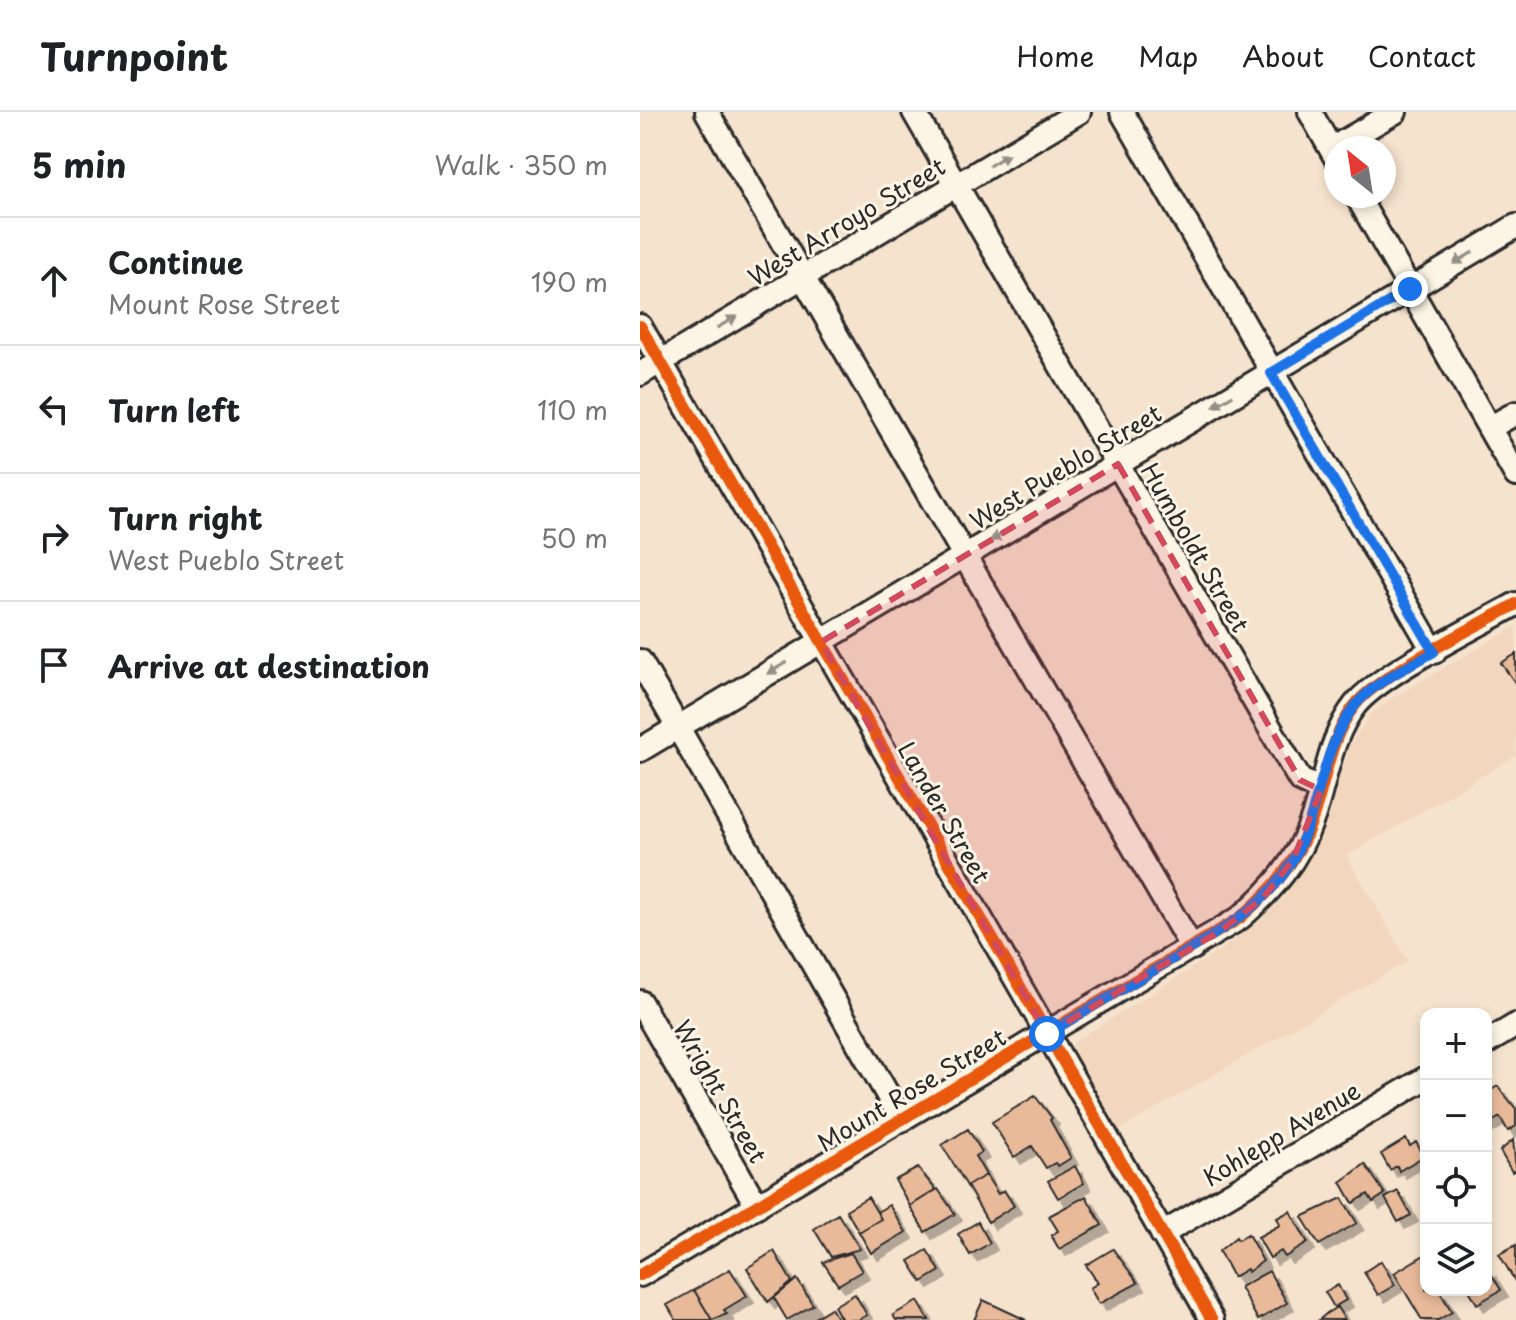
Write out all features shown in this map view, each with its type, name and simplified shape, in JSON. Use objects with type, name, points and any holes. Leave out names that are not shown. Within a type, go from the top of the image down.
[{"type":"street","points":[[707,112],[967,555],[1192,948]]},
{"type":"street","name":"Humboldt Street","points":[[914,112],[1300,780],[1321,790]]},
{"type":"street","name":"West Arroyo Street","points":[[640,374],[1079,112]]},
{"type":"street","points":[[1122,112],[1434,652]]},
{"type":"street","points":[[1310,112],[1324,136]]},
{"type":"street","points":[[1360,136],[1395,112]]},
{"type":"street","points":[[1364,208],[1516,475]]},
{"type":"street","name":"West Pueblo Street","points":[[640,750],[1516,226]]},
{"type":"street","name":"Lander Street","points":[[640,326],[1212,1320]]},
{"type":"street","points":[[1489,428],[1516,413]]},
{"type":"street","name":"Mount Rose Street","points":[[640,1275],[1240,918],[1280,879],[1303,842],[1335,739],[1354,706],[1382,682],[1516,604]]},
{"type":"street","points":[[640,661],[902,1120]]},
{"type":"street","name":"Wright Street","points":[[640,1002],[757,1206]]},
{"type":"street","points":[[1492,1039],[1516,1025]]},
{"type":"street","name":"Kohlepp Avenue","points":[[1162,1234],[1423,1080]]},
{"type":"highlighted area","points":[[1118,464],[1300,780],[1321,790],[1293,860],[1263,898],[1220,931],[1047,1034],[821,642]]},
{"type":"shaded area","points":[[1516,626],[1516,756],[1347,856],[1408,961],[1120,1130],[1075,1056],[1074,1042],[1219,951],[1264,917],[1284,897],[1315,851],[1325,829],[1349,747],[1369,716],[1387,701]]},
{"type":"building","points":[[1516,654],[1516,684],[1501,663]]},
{"type":"building","points":[[1498,1086],[1516,1109],[1516,1126],[1508,1131],[1500,1117],[1492,1122],[1492,1089]]},
{"type":"building","points":[[1035,1096],[1052,1118],[1050,1120],[1071,1158],[1058,1166],[1055,1163],[1046,1168],[1032,1146],[1014,1157],[992,1122]]},
{"type":"building","points":[[968,1129],[982,1152],[975,1156],[986,1175],[967,1186],[942,1145]]},
{"type":"building","points":[[1406,1139],[1410,1146],[1416,1142],[1420,1149],[1420,1158],[1399,1171],[1397,1166],[1390,1170],[1381,1154]]},
{"type":"building","points":[[1513,1140],[1516,1170],[1512,1172],[1500,1151]]},
{"type":"building","points":[[1365,1164],[1385,1194],[1373,1202],[1368,1194],[1353,1203],[1341,1182]]},
{"type":"building","points":[[1075,1166],[1084,1183],[1058,1198],[1048,1181]]},
{"type":"building","points":[[918,1168],[936,1190],[910,1206],[895,1180]]},
{"type":"building","points":[[986,1175],[998,1194],[1004,1190],[1014,1206],[988,1222],[967,1186]]},
{"type":"building","points":[[938,1189],[955,1214],[925,1232],[910,1206]]},
{"type":"building","points":[[1398,1191],[1411,1215],[1398,1222],[1385,1198]]},
{"type":"building","points":[[1086,1196],[1102,1225],[1059,1249],[1051,1235],[1058,1231],[1049,1216]]},
{"type":"building","points":[[868,1197],[881,1219],[859,1232],[846,1210]]},
{"type":"building","points":[[1342,1198],[1357,1223],[1319,1245],[1302,1217]]},
{"type":"building","points":[[889,1205],[906,1232],[871,1253],[859,1232],[881,1219],[877,1212]]},
{"type":"building","points":[[1290,1211],[1308,1243],[1285,1257],[1281,1251],[1270,1258],[1258,1237],[1280,1225],[1277,1218]]},
{"type":"building","points":[[838,1214],[860,1249],[831,1257],[814,1229]]},
{"type":"building","points":[[978,1222],[990,1243],[970,1255],[958,1234]]},
{"type":"building","points":[[1248,1234],[1263,1261],[1248,1272],[1247,1269],[1233,1277],[1219,1251],[1236,1237],[1238,1240]]},
{"type":"building","points":[[1516,1245],[1516,1281],[1515,1281],[1499,1254]]},
{"type":"building","points":[[1113,1249],[1138,1283],[1099,1304],[1090,1288],[1098,1283],[1086,1265]]},
{"type":"building","points":[[927,1250],[940,1271],[922,1282],[909,1261]]},
{"type":"building","points":[[774,1251],[792,1282],[768,1302],[747,1268]]},
{"type":"building","points":[[851,1253],[862,1271],[838,1285],[823,1262]]},
{"type":"building","points":[[1420,1258],[1420,1296],[1443,1296],[1452,1312],[1438,1320],[1422,1320],[1394,1273]]},
{"type":"building","points":[[1381,1261],[1395,1285],[1378,1295],[1364,1272]]},
{"type":"building","points":[[730,1269],[747,1296],[724,1310],[727,1314],[712,1320],[694,1290]]},
{"type":"building","points":[[1269,1271],[1287,1303],[1258,1320],[1240,1287]]},
{"type":"building","points":[[1492,1275],[1501,1290],[1492,1295]]},
{"type":"building","points":[[797,1279],[813,1305],[787,1320],[774,1298]]},
{"type":"building","points":[[1338,1285],[1346,1300],[1334,1307],[1325,1292]]},
{"type":"building","points":[[694,1290],[712,1320],[676,1320],[667,1305]]},
{"type":"building","points":[[855,1294],[867,1315],[858,1320],[842,1320],[834,1306]]},
{"type":"building","points":[[1472,1296],[1491,1296],[1477,1304]]},
{"type":"building","points":[[983,1300],[1026,1320],[974,1320]]},
{"type":"building","points":[[918,1301],[929,1320],[896,1320],[893,1315]]},
{"type":"building","points":[[1337,1307],[1345,1320],[1319,1320],[1327,1313]]},
{"type":"building","points":[[831,1308],[838,1320],[811,1320]]},
{"type":"cycle path","points":[[640,326],[1212,1320]]},
{"type":"cycle path","points":[[640,1275],[1240,918],[1263,897],[1292,862],[1312,820],[1339,732],[1355,705],[1407,665],[1516,604]]},
{"type":"route","points":[[1047,1034],[1220,931],[1263,898],[1280,879],[1303,842],[1335,739],[1354,706],[1382,682],[1434,652],[1271,373],[1410,289]]}]
